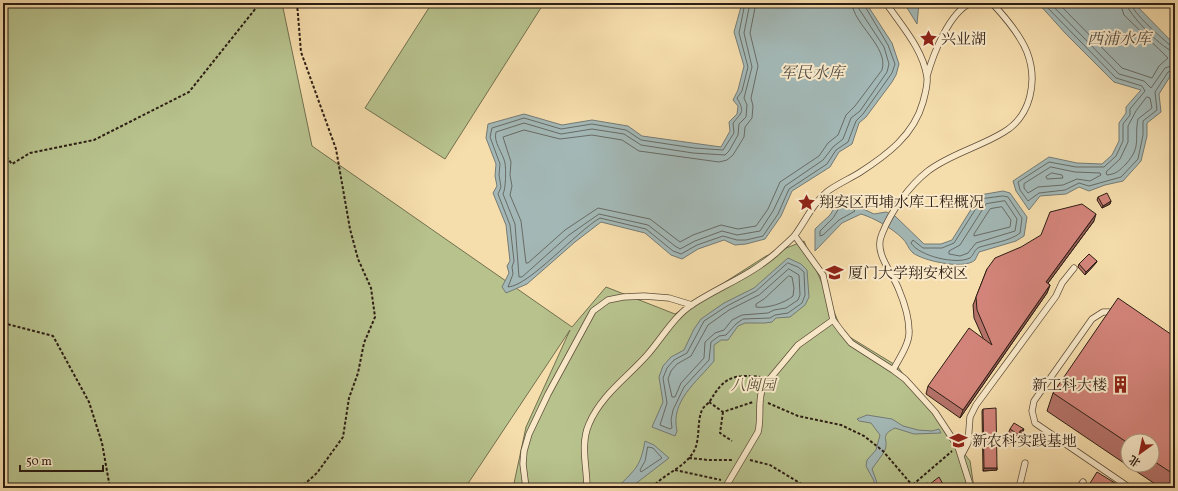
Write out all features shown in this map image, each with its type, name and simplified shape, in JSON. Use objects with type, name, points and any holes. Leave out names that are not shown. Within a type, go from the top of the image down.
[{"type":"lane","points":[[886,3],[913,43],[927,77]]},
{"type":"lane","points":[[587,488],[584,447],[585,436],[589,423],[602,402],[614,387],[654,347],[677,317],[692,305],[758,268],[795,236],[806,216],[822,197],[830,190],[874,163],[910,132],[920,112],[933,54],[941,37],[955,17],[966,5],[971,3]]},
{"type":"lane","points":[[893,370],[910,332],[905,306],[899,288],[881,252],[881,234],[894,211],[915,183],[928,171],[1004,132],[1020,118],[1027,105],[1030,95],[1032,70],[1027,52],[1019,36],[992,3]]},
{"type":"lane","points":[[795,236],[823,275],[833,320],[851,343],[893,370],[921,395],[935,412],[958,447],[971,488]]},
{"type":"lane","points":[[961,456],[968,443],[970,417],[976,405],[1056,296],[1062,284],[1074,268]]},
{"type":"lane","points":[[526,488],[523,464],[524,451],[529,434],[548,394],[594,310],[608,300],[623,297],[644,296],[669,298],[692,305]]},
{"type":"lane","points":[[1121,313],[1112,310],[1103,312],[1092,319],[1034,401],[1032,411],[1035,423],[1130,488]]},
{"type":"lane","points":[[726,485],[758,432],[760,424],[760,400],[763,386],[798,345],[833,320]]},
{"type":"lane","points":[[1019,488],[1025,463]]},
{"type":"lane","points":[[1079,488],[1083,482]]},
{"type":"path","points":[[3,153],[12,164],[30,153],[94,140],[189,92],[260,3]]},
{"type":"path","points":[[297,3],[301,52],[336,149],[350,229],[358,258],[371,288],[375,317],[364,343],[358,373],[349,398],[343,437],[317,473],[300,488]]},
{"type":"path","points":[[3,323],[53,336],[89,402],[102,442],[110,488]]},
{"type":"path","points":[[652,488],[659,480],[688,458],[695,449],[702,409],[725,380],[750,376],[770,378]]},
{"type":"path","points":[[722,412],[760,400],[798,416],[841,425],[864,436],[884,451],[912,485]]},
{"type":"path","points":[[709,402],[722,412]]},
{"type":"path","points":[[722,412],[720,433],[732,441]]},
{"type":"path","points":[[910,488],[945,455],[958,447]]},
{"type":"path","points":[[688,458],[733,460],[742,457],[770,465],[808,488]]},
{"type":"path","points":[[674,470],[726,485]]},
{"type":"green space","name":"八闽园","points":[[3,3],[282,3],[312,146],[572,327],[606,287],[675,314],[766,256],[804,241],[843,333],[897,366],[970,461],[974,488],[513,488],[526,427],[570,330],[465,488],[3,488]]},
{"type":"green space","points":[[432,3],[544,3],[445,159],[365,108]]},
{"type":"water","name":"军民水库","points":[[742,3],[866,3],[892,43],[899,64],[892,82],[866,117],[859,123],[852,144],[839,152],[830,167],[792,191],[781,216],[765,239],[735,245],[724,240],[698,249],[682,259],[671,255],[645,233],[601,222],[575,242],[527,284],[506,293],[502,287],[509,273],[507,266],[510,261],[506,225],[493,193],[497,186],[495,176],[496,164],[486,138],[488,124],[524,114],[562,125],[592,120],[628,126],[642,136],[721,147],[730,131],[729,122],[737,114],[738,106],[733,100],[738,90],[744,66],[734,32]]},
{"type":"water","points":[[904,3],[919,3],[917,24]]},
{"type":"water","name":"西浦水库","points":[[1038,3],[1134,3],[1175,45],[1175,73],[1171,75],[1159,94],[1161,112],[1147,123],[1147,136],[1141,161],[1123,181],[1105,185],[1089,191],[1079,187],[1066,194],[1040,196],[1029,210],[1016,191],[1013,181],[1049,157],[1077,163],[1102,164],[1112,155],[1119,141],[1119,123],[1126,113],[1126,107],[1141,90],[1114,82],[1066,34]]},
{"type":"water","points":[[1003,191],[1010,193],[1027,217],[1024,236],[1016,241],[979,252],[975,260],[970,263],[944,263],[918,256],[911,251],[904,240],[888,227],[861,214],[842,223],[815,251],[815,229],[830,215],[838,202],[855,205],[874,214],[886,212],[895,216],[924,244],[941,244],[952,240],[980,195]]},
{"type":"water","points":[[788,258],[801,264],[807,270],[809,297],[805,305],[790,317],[776,318],[772,322],[745,323],[738,326],[728,340],[721,340],[714,345],[714,361],[686,393],[677,410],[677,431],[675,436],[652,427],[663,402],[659,377],[663,366],[671,357],[684,350],[694,329],[701,319],[724,303],[754,288]]},
{"type":"water","points":[[867,415],[892,419],[903,426],[918,430],[932,431],[939,429],[941,433],[914,434],[895,428],[887,433],[885,450],[872,469],[879,488],[874,488],[874,481],[866,466],[867,460],[876,450],[880,435],[871,423],[859,421],[857,419]]},
{"type":"water","points":[[645,441],[654,445],[669,458],[630,488],[617,488],[633,471],[639,462]]},
{"type":"building","points":[[1107,193],[1111,201],[1103,206],[1098,197]]},
{"type":"building","points":[[1082,204],[1096,214],[1046,282],[1050,285],[963,410],[928,386],[969,328],[992,345],[977,310],[976,297],[987,269],[995,258],[1021,247],[1041,235],[1050,212]]},
{"type":"building","points":[[1089,254],[1097,261],[1086,272],[1079,264]]},
{"type":"building","name":"新工科大楼","points":[[1118,298],[1175,337],[1175,475],[1160,465],[1160,433],[1120,433],[1120,438],[1053,393]]},
{"type":"building","points":[[996,408],[997,468],[984,468],[983,409]]},
{"type":"building","points":[[1014,423],[1024,429],[1020,431],[1019,435],[1010,429]]},
{"type":"building","points":[[1097,472],[1123,488],[1087,488]]},
{"type":"building","points":[[939,477],[944,486],[951,485],[952,488],[923,488],[927,483],[930,484]]},
{"type":"place","name":"兴业湖","points":[[928,39]]},
{"type":"place","name":"翔安区西埔水库工程概况","points":[[806,202]]},
{"type":"place","name":"厦门大学翔安校区","points":[[835,273]]},
{"type":"place","name":"新工科大楼","points":[[1120,385]]},
{"type":"place","name":"新农科实践基地","points":[[959,441]]}]
